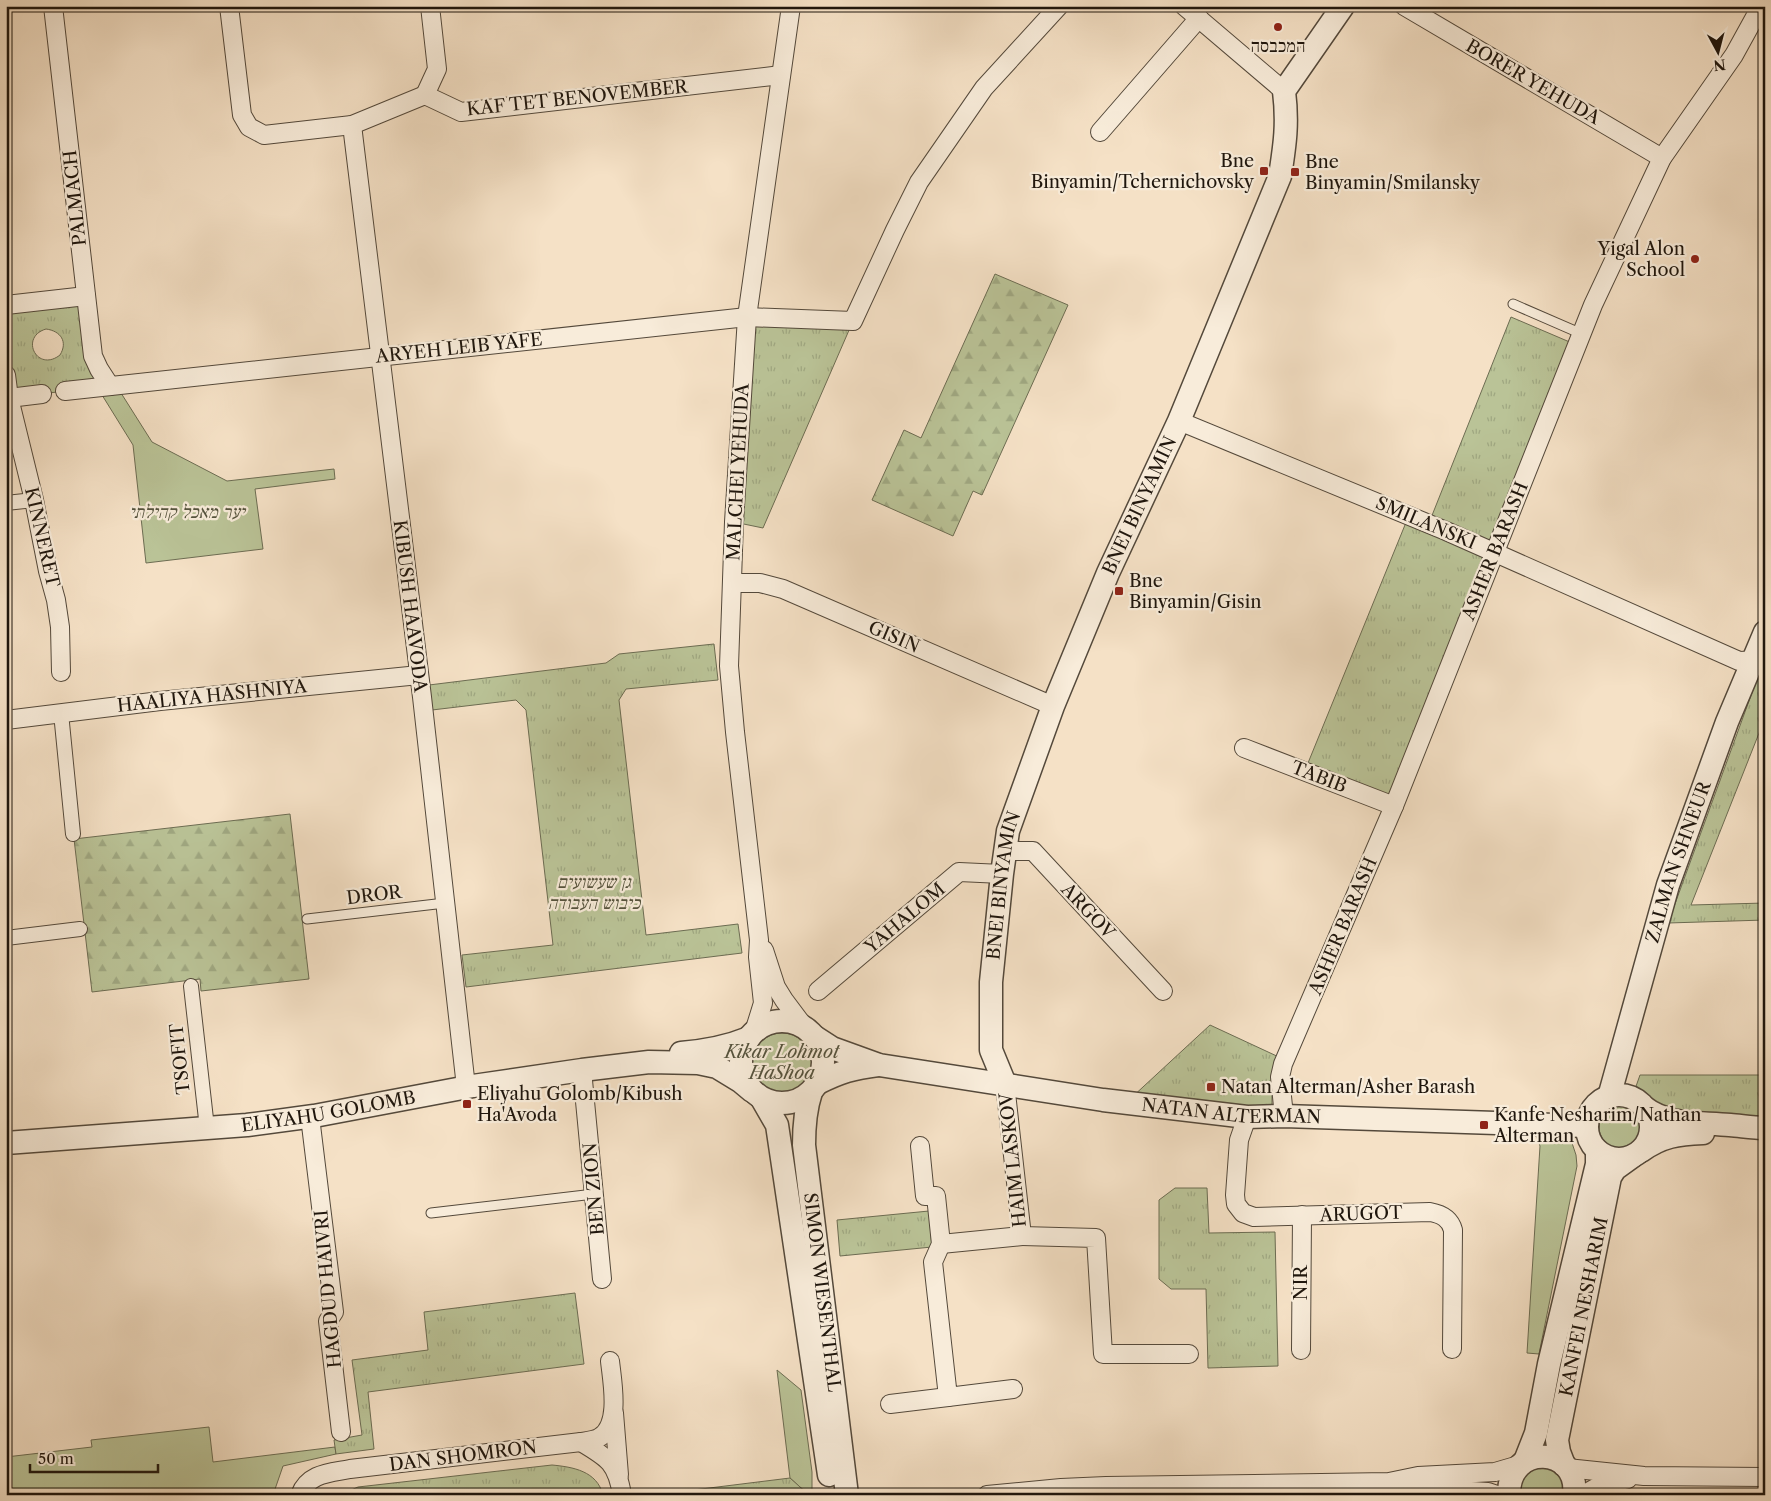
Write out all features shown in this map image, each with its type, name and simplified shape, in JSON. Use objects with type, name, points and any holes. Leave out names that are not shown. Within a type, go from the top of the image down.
[{"type":"street","name":"PALMACH","points":[[53,6],[93,356],[110,386]]},
{"type":"street","points":[[229,6],[242,115],[249,127],[264,135],[352,125],[425,95],[437,69],[430,6]]},
{"type":"street","name":"MALCHEI YEHUDA","points":[[751,1035],[763,1003],[758,957],[759,940],[729,666],[734,522],[746,317],[791,6]]},
{"type":"street","name":"ARYEH LEIB YAFE","points":[[65,391],[746,317],[853,321],[894,230],[919,182],[984,88],[1059,6]]},
{"type":"street","points":[[1184,6],[1284,91],[1343,6]]},
{"type":"street","name":"BORER YEHUDA","points":[[1404,6],[1662,158]]},
{"type":"street","name":"ASHER BARASH","points":[[1284,1116],[1280,1077],[1283,1064],[1394,806],[1593,304],[1662,158],[1734,55],[1760,6]]},
{"type":"street","points":[[1100,132],[1199,18]]},
{"type":"street","name":"KAF TET BENOVEMBER","points":[[425,95],[460,112],[781,75]]},
{"type":"street","name":"BNEI BINYAMIN","points":[[1005,1084],[991,1050],[991,982],[1008,831],[1053,706],[1108,573],[1180,421],[1280,176],[1287,116],[1284,91]]},
{"type":"street","name":"KIBUSH HAAVODA","points":[[352,125],[419,675],[466,1088]]},
{"type":"street","points":[[6,306],[86,296]]},
{"type":"street","name":"KINNERET","points":[[6,375],[9,398],[56,600],[60,627],[61,672]]},
{"type":"street","points":[[9,398],[42,394]]},
{"type":"street","name":"SMILANSKI","points":[[1180,421],[1494,552],[1625,612],[1739,661],[1759,660]]},
{"type":"street","points":[[6,503],[34,500]]},
{"type":"street","name":"GISIN","points":[[732,583],[760,583],[783,589],[1053,706]]},
{"type":"street","name":"ZALMAN SHNEUR","points":[[1609,1097],[1668,885],[1728,722],[1759,660],[1765,632]]},
{"type":"street","name":"HAALIYA HASHNIYA","points":[[6,720],[160,701],[419,675]]},
{"type":"street","points":[[61,713],[73,834]]},
{"type":"street","name":"TABIB","points":[[1244,748],[1394,806]]},
{"type":"street","name":"ARGOV","points":[[1005,851],[1032,851],[1162,991]]},
{"type":"street","name":"YAHALOM","points":[[818,992],[959,872],[1002,874]]},
{"type":"street","points":[[6,938],[80,929]]},
{"type":"street","name":"MALCHEI YEHUDA","points":[[759,940],[767,955],[776,987],[810,1032]]},
{"type":"street","name":"TSOFIT","points":[[191,986],[207,1128]]},
{"type":"street","points":[[787,1021],[810,1032],[821,1049],[824,1062],[822,1073],[815,1088],[803,1098],[789,1103],[775,1103],[757,1095],[744,1080],[741,1068],[741,1054],[751,1035],[764,1025],[787,1021]]},
{"type":"street","name":"NATAN ALTERMAN","points":[[810,1032],[832,1048],[879,1065],[1103,1100],[1247,1116],[1587,1126]]},
{"type":"street","name":"ELIYAHU GOLOMB","points":[[649,1062],[666,1055],[704,1051],[734,1044],[751,1035]]},
{"type":"street","name":"ELIYAHU GOLOMB","points":[[6,1143],[207,1128],[310,1116],[466,1088],[582,1070],[649,1062],[698,1063],[717,1067],[740,1081],[757,1095]]},
{"type":"street","name":"NATAN ALTERMAN","points":[[815,1088],[840,1072],[859,1067],[879,1065]]},
{"type":"street","name":"BEN ZION","points":[[582,1070],[602,1279]]},
{"type":"street","name":"HAIM LASKOV","points":[[1005,1084],[1022,1236]]},
{"type":"street","name":"SIMON WIESENTHAL","points":[[815,1088],[806,1107],[804,1145],[845,1491]]},
{"type":"street","name":"SIMON WIESENTHAL","points":[[757,1095],[777,1125],[845,1491]]},
{"type":"street","points":[[1626,1096],[1635,1100],[1652,1114],[1666,1119],[1756,1128],[1667,1137],[1623,1159],[1614,1159],[1597,1151],[1588,1135],[1587,1126],[1593,1108],[1600,1102],[1609,1097],[1626,1096]]},
{"type":"street","points":[[1637,1153],[1647,1143],[1651,1131],[1644,1107]]},
{"type":"street","name":"HAGDUD HAIVRI","points":[[310,1116],[334,1312],[328,1321],[341,1432]]},
{"type":"street","name":"ARUGOT","points":[[1247,1116],[1239,1140],[1236,1204],[1243,1213],[1254,1217],[1430,1212],[1439,1214],[1452,1224],[1452,1349]]},
{"type":"street","points":[[920,1146],[924,1196],[936,1196],[941,1244],[933,1262],[948,1397]]},
{"type":"street","name":"KANFEI NESHARIM","points":[[1509,1495],[1509,1484],[1512,1474],[1522,1463],[1536,1433],[1549,1364],[1597,1164],[1597,1151]]},
{"type":"street","name":"KANFEI NESHARIM","points":[[1574,1495],[1573,1477],[1559,1452],[1557,1440],[1610,1177],[1614,1169],[1637,1153]]},
{"type":"street","name":"NIR","points":[[1301,1350],[1302,1215]]},
{"type":"street","name":"HAIM LASKOV","points":[[941,1244],[1022,1236],[1096,1238],[1103,1354],[1189,1354]]},
{"type":"street","points":[[610,1361],[621,1487]]},
{"type":"street","points":[[890,1404],[1013,1389]]},
{"type":"street","name":"DAN SHOMRON","points":[[300,1495],[306,1484],[319,1475],[334,1472],[581,1442],[601,1437],[610,1426],[614,1410]]},
{"type":"street","points":[[581,1442],[607,1459],[614,1467],[621,1487]]},
{"type":"street","points":[[1389,1488],[1418,1476],[1495,1472],[1539,1456],[1550,1457],[1566,1466],[1644,1476],[1765,1477]]},
{"type":"street","points":[[1583,1495],[1597,1487],[1614,1481],[1644,1476]]},
{"type":"street","points":[[987,1495],[1106,1486],[1419,1488],[1488,1492],[1497,1495]]},
{"type":"lane","points":[[1513,304],[1582,334]]},
{"type":"lane","name":"DROR","points":[[307,919],[445,903]]},
{"type":"lane","points":[[431,1213],[594,1194]]},
{"type":"green space","points":[[995,274],[1068,305],[982,495],[973,491],[953,536],[872,500],[904,430],[921,438]]},
{"type":"green space","points":[[86,296],[97,387],[9,398],[6,375],[6,306]],"holes":[[[46,329],[51,330],[62,338],[63,346],[60,355],[44,360],[38,357],[32,345],[38,333]]]},
{"type":"green space","points":[[747,317],[853,321],[763,528],[734,522]]},
{"type":"green space","points":[[1511,317],[1572,343],[1390,796],[1308,763],[1407,520],[1427,528]]},
{"type":"green space","name":"יער מאכל קהילתי","points":[[121,393],[152,442],[227,481],[334,469],[335,479],[255,489],[263,549],[146,563],[133,445],[102,395]]},
{"type":"green space","name":"גן שעשועים כיבוש העבודה","points":[[714,644],[718,680],[626,689],[619,700],[646,935],[738,924],[742,953],[466,987],[462,955],[553,945],[526,710],[516,700],[432,710],[429,685],[606,663],[619,654]]},
{"type":"green space","points":[[1757,679],[1765,679],[1765,718],[1691,905],[1765,903],[1765,920],[1668,923]]},
{"type":"green space","points":[[290,814],[309,979],[201,991],[200,979],[92,992],[74,839]]},
{"type":"green space","points":[[1210,1025],[1281,1058],[1272,1077],[1272,1115],[1130,1099]]},
{"type":"green space","name":"Kikar Lohmot HaShoa","points":[[776,1033],[788,1033],[799,1038],[807,1046],[812,1057],[810,1075],[799,1088],[788,1093],[776,1093],[765,1088],[757,1080],[752,1069],[752,1057],[757,1046],[765,1038]]},
{"type":"green space","points":[[1640,1075],[1765,1075],[1765,1120],[1668,1114],[1634,1092]]},
{"type":"green space","points":[[1624,1106],[1632,1109],[1638,1115],[1641,1127],[1638,1139],[1632,1145],[1616,1148],[1608,1145],[1602,1139],[1599,1123],[1602,1115],[1608,1109]]},
{"type":"green space","points":[[1536,1135],[1558,1136],[1572,1143],[1577,1166],[1539,1354],[1527,1353],[1540,1146]]},
{"type":"green space","points":[[1175,1188],[1207,1188],[1209,1233],[1275,1232],[1278,1366],[1208,1368],[1206,1289],[1171,1289],[1159,1279],[1159,1200]]},
{"type":"green space","points":[[929,1211],[932,1247],[840,1256],[837,1220]]},
{"type":"green space","points":[[575,1293],[584,1364],[368,1392],[374,1449],[336,1454],[334,1440],[362,1435],[352,1360],[428,1350],[424,1312]]},
{"type":"green space","points":[[777,1370],[801,1390],[812,1472],[812,1495],[809,1495],[790,1478]]},
{"type":"green space","points":[[209,1427],[213,1462],[335,1447],[336,1454],[283,1466],[273,1495],[6,1495],[6,1457],[92,1447],[91,1440]]},
{"type":"green space","points":[[552,1465],[576,1469],[590,1475],[600,1487],[603,1495],[340,1495],[358,1487]]},
{"type":"green space","points":[[1548,1466],[1560,1474],[1565,1495],[1520,1495],[1522,1479],[1533,1468]]},
{"type":"green space","points":[[790,1478],[809,1495],[653,1495]]},
{"type":"place","name":"המכבסה","points":[[1278,27]]},
{"type":"place","name":"Bne Binyamin/Tchernichovsky","points":[[1264,171]]},
{"type":"place","name":"Bne Binyamin/Smilansky","points":[[1295,172]]},
{"type":"place","name":"Yigal Alon School","points":[[1695,259]]},
{"type":"place","name":"Bne Binyamin/Gisin","points":[[1119,591]]},
{"type":"place","name":"Natan Alterman/Asher Barash","points":[[1211,1087]]},
{"type":"place","name":"Eliyahu Golomb/Kibush Ha'Avoda","points":[[467,1104]]},
{"type":"place","name":"Kanfe Nesharim/Nathan Alterman","points":[[1484,1125]]}]
